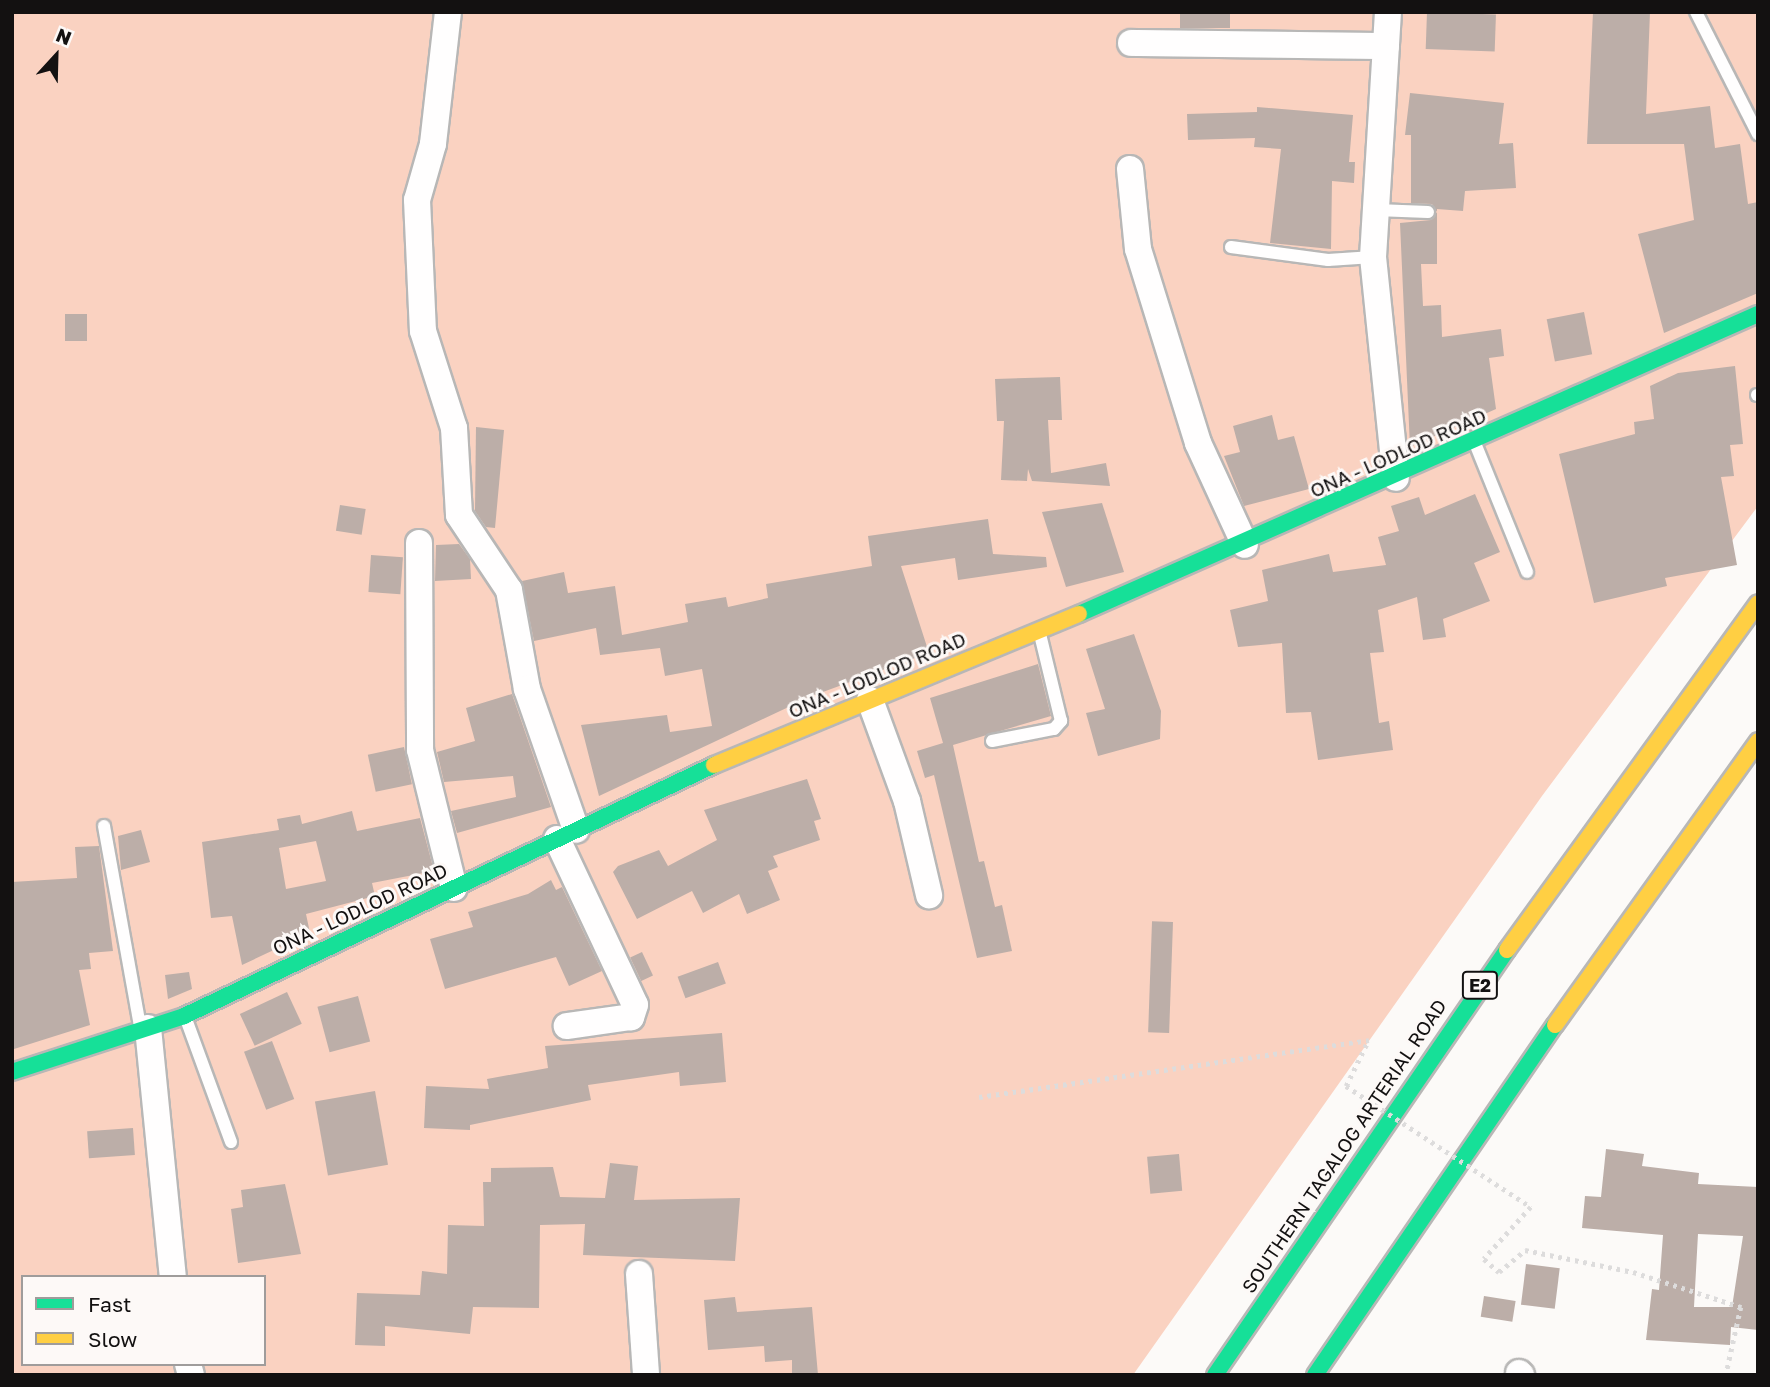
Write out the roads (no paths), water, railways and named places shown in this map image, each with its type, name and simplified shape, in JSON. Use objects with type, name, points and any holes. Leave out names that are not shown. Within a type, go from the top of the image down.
[{"type":"main road","name":"ONA - LODLOD ROAD","points":[[12,1072],[184,1016],[567,834],[870,701],[1245,545],[1758,314]]},
{"type":"main road","name":"SOUTHERN TAGALOG ARTERIAL ROAD","points":[[1215,1375],[1401,1096],[1758,603]]},
{"type":"main road","points":[[1315,1375],[1667,862],[1758,740]]},
{"type":"street","points":[[448,12],[433,145],[417,200],[423,331],[454,428],[459,514],[509,590],[530,700],[567,834],[635,1005],[631,1017],[567,1026]]},
{"type":"street","points":[[1388,12],[1373,257],[1396,478]]},
{"type":"street","points":[[1131,43],[1386,46]]},
{"type":"street","points":[[1130,169],[1138,249],[1198,443],[1245,545]]},
{"type":"street","points":[[419,543],[420,750],[454,888]]},
{"type":"street","points":[[870,701],[907,801],[929,895]]},
{"type":"street","points":[[144,1029],[173,1275]]},
{"type":"street","points":[[639,1273],[646,1375]]},
{"type":"lane","points":[[1696,12],[1758,134]]},
{"type":"lane","points":[[1376,210],[1428,212]]},
{"type":"lane","points":[[1231,247],[1328,260],[1373,257]]},
{"type":"lane","points":[[1475,442],[1527,572]]},
{"type":"lane","points":[[992,741],[1054,729],[1061,721],[1039,630]]},
{"type":"lane","points":[[104,826],[144,1029]]},
{"type":"lane","points":[[184,1016],[231,1142]]}]
